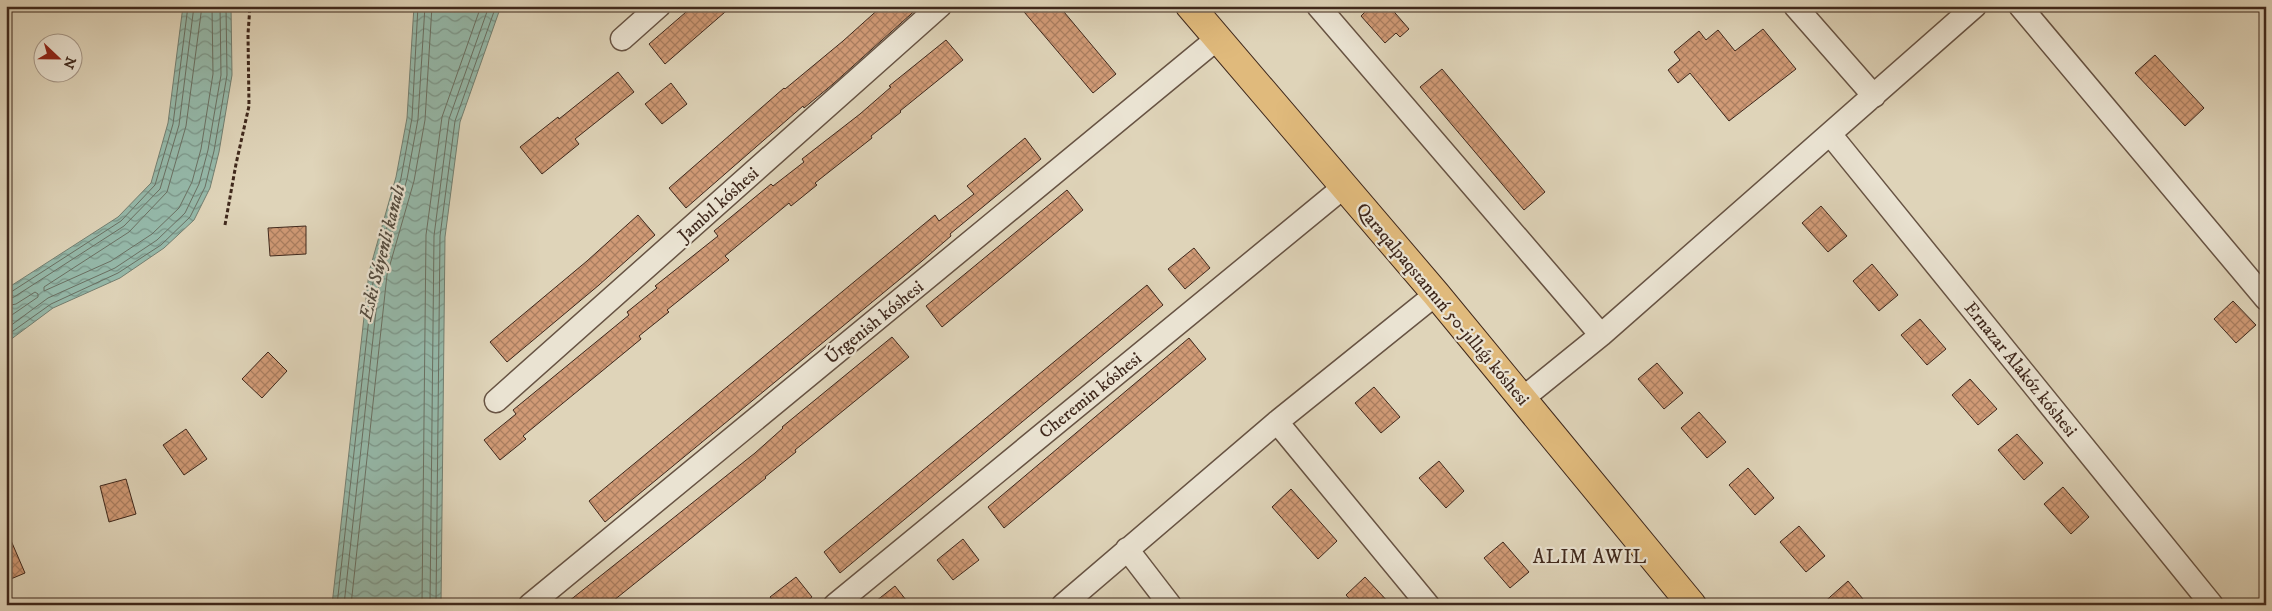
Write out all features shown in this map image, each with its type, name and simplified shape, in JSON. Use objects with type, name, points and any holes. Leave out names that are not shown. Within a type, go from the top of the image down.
[{"type":"main road","name":"Qaraqalpaqstannıń 50-jıllıǵı kóshesi","points":[[1190,6],[1436,294],[1692,605]]},
{"type":"street","points":[[622,40],[659,6]]},
{"type":"street","name":"Jambıl kóshesi","points":[[496,401],[940,6]]},
{"type":"street","points":[[1318,6],[1601,335]]},
{"type":"street","points":[[1795,6],[1874,96]]},
{"type":"street","points":[[1522,399],[1601,335],[1975,6]]},
{"type":"street","points":[[2020,6],[2266,300]]},
{"type":"street","name":"Úrgenish kóshesi","points":[[530,605],[1218,38]]},
{"type":"street","name":"Ernazar Alakóz kóshesi","points":[[1830,134],[2212,605]]},
{"type":"street","name":"Cheremin kóshesi","points":[[835,605],[1344,186]]},
{"type":"street","points":[[1063,605],[1277,422],[1436,294]]},
{"type":"street","points":[[1277,422],[1428,605]]},
{"type":"street","points":[[1127,549],[1170,605]]},
{"type":"path","points":[[225,225],[249,106],[248,34],[250,6]]},
{"type":"water","points":[[183,6],[231,6],[232,75],[219,152],[210,188],[194,220],[164,248],[120,278],[53,308],[6,343],[6,289],[118,217],[151,183],[168,123]]},
{"type":"water","name":"Eski Súyenli kanalı","points":[[414,6],[501,6],[460,122],[445,237],[441,605],[332,605],[369,272],[396,177],[407,118]]},
{"type":"building","points":[[693,6],[732,6],[665,64],[649,44]]},
{"type":"building","points":[[882,6],[920,6],[833,84],[804,108],[803,106],[686,208],[669,188]]},
{"type":"building","points":[[1019,6],[1059,6],[1116,74],[1093,93]]},
{"type":"building","points":[[1371,6],[1389,6],[1409,29],[1400,37],[1396,33],[1385,43],[1361,16]]},
{"type":"building","points":[[1763,29],[1796,69],[1729,121],[1690,73],[1678,83],[1668,70],[1680,60],[1674,52],[1699,31],[1706,40],[1718,30],[1735,51]]},
{"type":"building","points":[[946,40],[963,60],[900,111],[871,136],[872,138],[815,183],[817,185],[791,206],[789,203],[725,256],[729,260],[667,310],[669,312],[639,336],[641,339],[523,436],[526,439],[500,460],[484,440],[516,414],[513,410],[629,315],[627,312],[657,288],[655,286],[718,236],[714,231],[771,184],[773,186],[804,162],[802,159],[860,114],[891,87],[889,86]]},
{"type":"building","points":[[2155,55],[2204,108],[2185,126],[2135,73]]},
{"type":"building","points":[[1442,69],[1545,192],[1524,210],[1420,87]]},
{"type":"building","points":[[618,72],[634,92],[575,139],[579,144],[542,174],[520,147]]},
{"type":"building","points":[[671,83],[687,104],[662,124],[645,104]]},
{"type":"building","points":[[1025,138],[1041,159],[950,234],[951,236],[922,261],[605,522],[589,501],[935,215],[939,221],[974,194],[967,186]]},
{"type":"building","points":[[1067,190],[1083,210],[942,327],[926,306]]},
{"type":"building","points":[[1821,206],[1847,236],[1828,252],[1802,223]]},
{"type":"building","points":[[638,215],[655,235],[507,362],[490,342],[587,261]]},
{"type":"building","points":[[306,226],[306,254],[270,256],[268,228]]},
{"type":"building","points":[[1194,248],[1210,268],[1185,289],[1168,269]]},
{"type":"building","points":[[1872,264],[1898,295],[1879,311],[1853,281]]},
{"type":"building","points":[[1147,285],[1163,305],[840,573],[824,552]]},
{"type":"building","points":[[2233,301],[2256,325],[2236,343],[2214,319]]},
{"type":"building","points":[[1920,319],[1946,349],[1927,365],[1901,335]]},
{"type":"building","points":[[892,337],[909,357],[795,450],[796,452],[766,478],[608,605],[564,605],[755,453],[782,427]]},
{"type":"building","points":[[1189,338],[1206,359],[1004,528],[988,507]]},
{"type":"building","points":[[268,352],[287,371],[262,398],[242,379]]},
{"type":"building","points":[[1657,363],[1683,393],[1664,409],[1638,379]]},
{"type":"building","points":[[1970,379],[1997,409],[1978,425],[1952,395]]},
{"type":"building","points":[[1374,387],[1400,417],[1381,433],[1355,403]]},
{"type":"building","points":[[1699,412],[1726,442],[1707,458],[1681,428]]},
{"type":"building","points":[[186,429],[207,459],[184,475],[163,445]]},
{"type":"building","points":[[2017,434],[2043,463],[2024,480],[1998,450]]},
{"type":"building","points":[[1439,461],[1464,491],[1446,508],[1419,478]]},
{"type":"building","points":[[1748,468],[1774,498],[1755,515],[1729,485]]},
{"type":"building","points":[[126,479],[136,514],[109,522],[100,486]]},
{"type":"building","points":[[2063,487],[2089,517],[2071,534],[2044,504]]},
{"type":"building","points":[[1291,489],[1337,541],[1318,559],[1272,507]]},
{"type":"building","points":[[1799,526],[1825,556],[1806,572],[1780,542]]},
{"type":"building","points":[[6,529],[25,573],[6,581]]},
{"type":"building","points":[[963,539],[979,560],[953,580],[937,560]]},
{"type":"building","points":[[1503,542],[1529,572],[1510,588],[1484,558]]},
{"type":"building","points":[[796,577],[812,597],[802,605],[776,605],[770,597]]},
{"type":"building","points":[[1365,577],[1391,605],[1355,605],[1346,595]]},
{"type":"building","points":[[1848,581],[1868,605],[1821,605]]},
{"type":"building","points":[[895,586],[910,605],[871,605]]},
{"type":"district","name":"ALIM AWIL","points":[[1590,556]]}]
